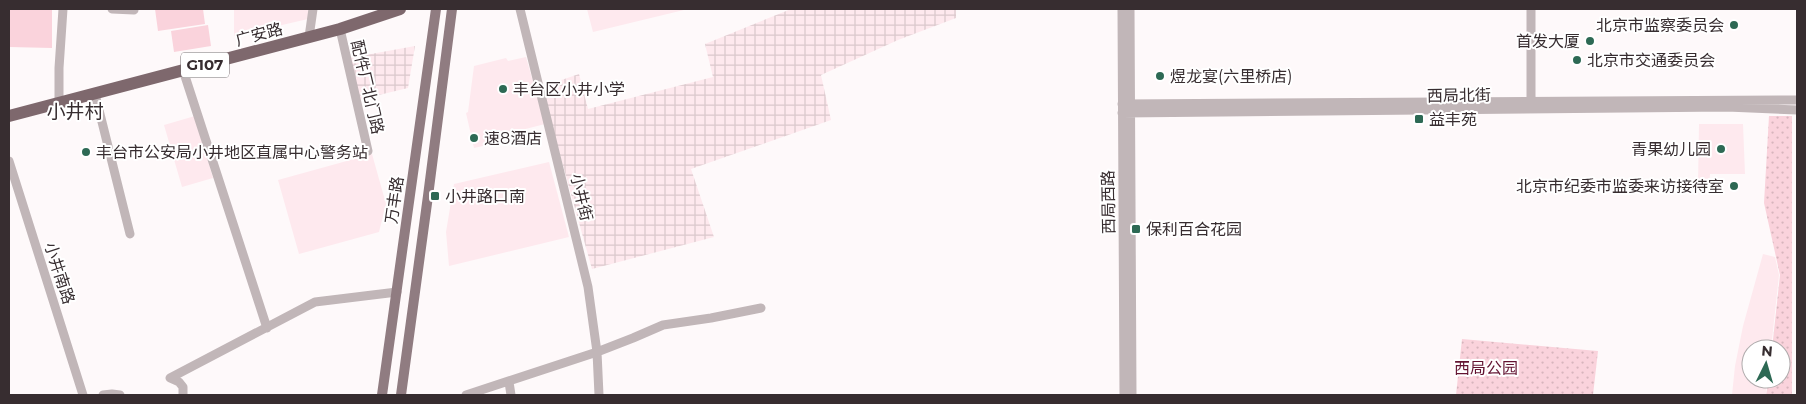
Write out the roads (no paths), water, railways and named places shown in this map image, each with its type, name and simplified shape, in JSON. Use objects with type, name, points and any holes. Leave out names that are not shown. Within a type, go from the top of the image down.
[{"type":"highway","name":"广安路","points":[[9,116],[340,29],[400,9]]},
{"type":"main road","name":"万丰路","points":[[382,395],[436,9]]},
{"type":"main road","name":"万丰路","points":[[401,395],[452,9]]},
{"type":"main road","points":[[431,36],[438,34],[444,36],[448,41]]},
{"type":"main road","points":[[397,292],[400,310],[394,357],[402,358],[406,356]]},
{"type":"street","points":[[59,103],[63,9]]},
{"type":"street","points":[[112,9],[134,9]]},
{"type":"street","points":[[309,37],[313,9]]},
{"type":"street","name":"小井街","points":[[520,9],[585,278],[597,352],[599,395]]},
{"type":"street","name":"西局西路","points":[[1122,9],[1132,395]]},
{"type":"street","name":"西局西路","points":[[1124,395],[1126,109],[1130,9]]},
{"type":"street","points":[[1531,9],[1531,105]]},
{"type":"street","name":"配件厂北门路","points":[[340,29],[368,151]]},
{"type":"street","points":[[183,70],[267,328]]},
{"type":"street","points":[[95,94],[130,234]]},
{"type":"street","name":"西局北街","points":[[1126,109],[1797,100]]},
{"type":"street","name":"西局北街","points":[[1531,105],[1727,107],[1797,110]]},
{"type":"street","name":"小井南路","points":[[9,161],[83,395]]},
{"type":"street","points":[[183,395],[183,387],[170,378],[315,302],[397,292]]},
{"type":"street","points":[[466,395],[597,352],[663,324],[711,318],[761,308]]},
{"type":"street","points":[[509,382],[511,395]]},
{"type":"street","points":[[103,395],[120,395]]},
{"type":"place","name":"北京市监察委员会","points":[[1734,25]]},
{"type":"place","name":"首发大厦","points":[[1590,41]]},
{"type":"place","name":"北京市交通委员会","points":[[1577,60]]},
{"type":"place","name":"煜龙宴(六里桥店)","points":[[1160,76]]},
{"type":"place","name":"丰台区小井小学","points":[[503,89]]},
{"type":"place","name":"益丰苑","points":[[1419,119]]},
{"type":"place","name":"速8酒店","points":[[474,138]]},
{"type":"place","name":"青果幼儿园","points":[[1721,149]]},
{"type":"place","name":"丰台市公安局小井地区直属中心警务站","points":[[86,152]]},
{"type":"place","name":"北京市纪委市监委来访接待室","points":[[1734,186]]},
{"type":"place","name":"小井路口南","points":[[435,196]]},
{"type":"place","name":"保利百合花园","points":[[1136,229]]},
{"type":"district","name":"小井村","points":[[75,111]]},
{"type":"park label","name":"西局公园","points":[[1486,368]]}]
